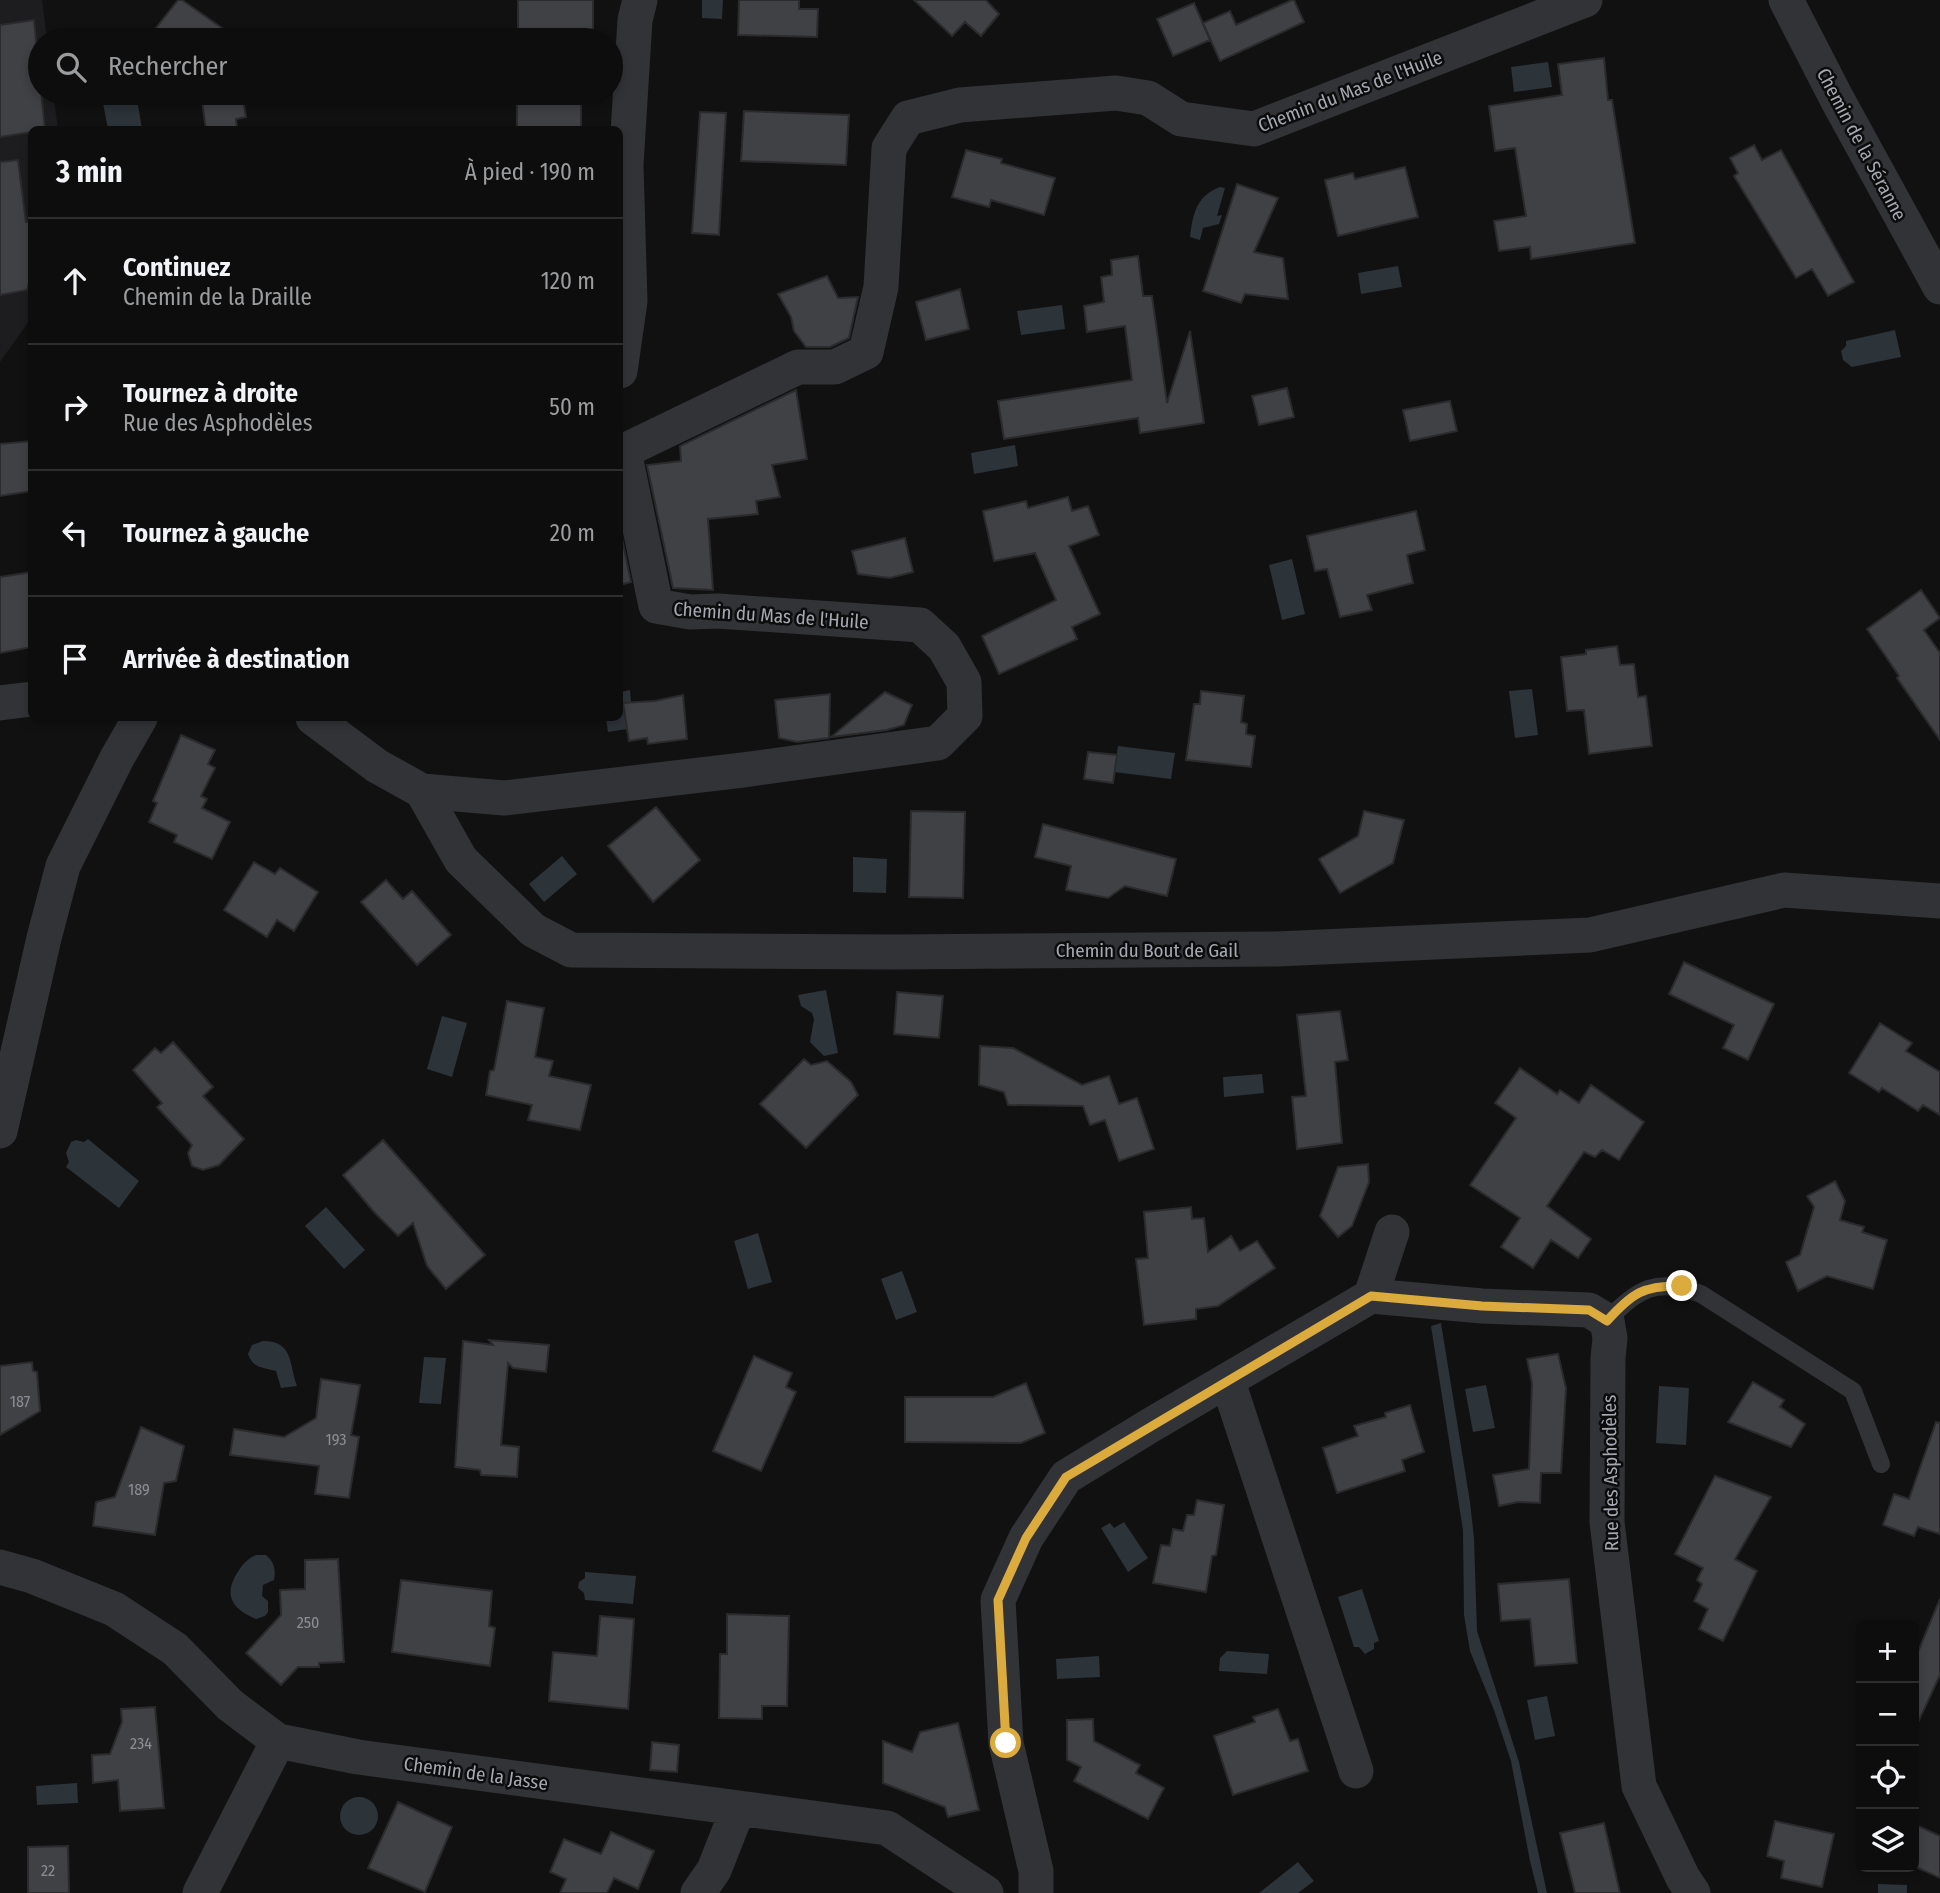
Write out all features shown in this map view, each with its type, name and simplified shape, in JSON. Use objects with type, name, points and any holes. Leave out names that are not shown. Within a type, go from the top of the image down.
[{"type":"street","points":[[623,350],[630,301],[626,165],[635,20],[640,0]]},
{"type":"street","name":"Chemin du Mas de l'Huile","points":[[623,435],[798,367],[835,367],[866,352],[881,287],[889,148],[908,118],[960,105],[1116,93],[1148,98],[1181,119],[1254,130],[1586,0]]},
{"type":"street","name":"Chemin de la Séranne","points":[[1786,0],[1940,287]]},
{"type":"street","name":"Chemin du Mas de l'Huile","points":[[317,721],[377,766],[422,791],[504,798],[756,769],[938,743],[965,716],[964,682],[944,647],[920,625],[718,611],[690,612],[656,606],[623,440]]},
{"type":"street","points":[[0,703],[28,700]]},
{"type":"street","points":[[0,1131],[63,866],[138,721]]},
{"type":"street","name":"Chemin du Bout de Gail","points":[[422,791],[461,860],[533,930],[571,950],[892,952],[1277,948],[1590,935],[1784,890],[1940,901]]},
{"type":"street","points":[[1371,1296],[1392,1232]]},
{"type":"street","points":[[1036,1893],[1036,1871],[1006,1743],[998,1600],[1026,1538],[1066,1477],[1371,1296],[1482,1306],[1589,1310],[1607,1321]]},
{"type":"street","name":"Rue des Asphodèles","points":[[1607,1321],[1610,1338],[1607,1522],[1639,1786],[1683,1878],[1693,1893]]},
{"type":"street","points":[[1228,1382],[1356,1770]]},
{"type":"street","name":"Chemin de la Jasse","points":[[0,1567],[32,1576],[114,1609],[175,1649],[230,1705],[278,1741],[358,1757],[887,1828],[986,1893]]},
{"type":"street","points":[[200,1893],[278,1741]]},
{"type":"street","points":[[698,1893],[715,1870],[738,1809]]},
{"type":"lane","points":[[1607,1321],[1626,1300],[1656,1285],[1682,1286],[1701,1294],[1853,1391],[1881,1464]]},
{"type":"shaded area","points":[[0,0],[42,0],[46,28],[28,28],[28,105],[55,105],[58,126],[28,126],[28,322],[0,362]]},
{"type":"shaded area","points":[[702,0],[723,0],[722,19],[702,18]]},
{"type":"shaded area","points":[[1548,62],[1552,87],[1514,92],[1511,67]]},
{"type":"shaded area","points":[[103,105],[138,105],[142,126],[107,126]]},
{"type":"shaded area","points":[[1220,187],[1225,188],[1217,216],[1222,215],[1219,224],[1203,228],[1200,240],[1190,237],[1197,207],[1206,195]]},
{"type":"shaded area","points":[[1398,266],[1402,287],[1361,294],[1358,273]]},
{"type":"shaded area","points":[[1062,305],[1065,329],[1021,335],[1017,311]]},
{"type":"shaded area","points":[[1895,330],[1901,357],[1852,367],[1843,360],[1841,351],[1846,346],[1846,341]]},
{"type":"shaded area","points":[[1015,445],[1018,466],[974,474],[971,453]]},
{"type":"shaded area","points":[[1292,559],[1305,614],[1282,620],[1269,565]]},
{"type":"shaded area","points":[[1532,689],[1538,735],[1515,738],[1509,691]]},
{"type":"shaded area","points":[[630,690],[631,702],[623,704],[623,691]]},
{"type":"shaded area","points":[[623,704],[627,729],[608,732],[606,721],[623,721]]},
{"type":"shaded area","points":[[1118,746],[1175,753],[1171,779],[1114,772]]},
{"type":"shaded area","points":[[562,856],[577,874],[544,902],[529,884]]},
{"type":"shaded area","points":[[853,857],[887,859],[886,893],[853,892]]},
{"type":"shaded area","points":[[826,990],[838,1053],[824,1056],[810,1042],[814,1019],[812,1013],[801,1006],[798,995]]},
{"type":"shaded area","points":[[442,1016],[467,1023],[452,1077],[427,1069]]},
{"type":"shaded area","points":[[1262,1074],[1264,1093],[1224,1097],[1223,1077]]},
{"type":"shaded area","points":[[88,1139],[139,1181],[119,1208],[66,1167],[69,1162],[66,1153],[71,1142],[84,1142]]},
{"type":"shaded area","points":[[326,1207],[365,1250],[344,1269],[305,1226]]},
{"type":"shaded area","points":[[758,1233],[772,1282],[748,1289],[734,1241]]},
{"type":"shaded area","points":[[902,1271],[917,1312],[896,1320],[881,1279]]},
{"type":"shaded area","points":[[1441,1323],[1470,1502],[1477,1631],[1519,1762],[1547,1893],[1538,1893],[1511,1761],[1470,1651],[1464,1615],[1463,1530],[1431,1326]]},
{"type":"shaded area","points":[[263,1341],[273,1342],[285,1350],[297,1386],[281,1388],[276,1371],[259,1367],[253,1362],[248,1354],[252,1345]]},
{"type":"shaded area","points":[[424,1357],[446,1358],[441,1404],[419,1403]]},
{"type":"shaded area","points":[[1486,1385],[1495,1428],[1473,1432],[1465,1389]]},
{"type":"shaded area","points":[[1659,1386],[1689,1388],[1686,1445],[1656,1443]]},
{"type":"shaded area","points":[[1124,1522],[1148,1558],[1128,1572],[1101,1528],[1110,1523],[1114,1528]]},
{"type":"shaded area","points":[[256,1555],[266,1555],[273,1563],[275,1572],[274,1580],[263,1585],[262,1596],[268,1601],[268,1612],[256,1619],[235,1605],[230,1593],[239,1570],[246,1561]]},
{"type":"shaded area","points":[[585,1572],[636,1576],[633,1604],[585,1600],[584,1593],[578,1588],[579,1582],[585,1578]]},
{"type":"shaded area","points":[[1362,1589],[1379,1641],[1374,1643],[1374,1649],[1365,1654],[1359,1647],[1354,1647],[1338,1597]]},
{"type":"shaded area","points":[[1227,1651],[1269,1654],[1267,1674],[1219,1671],[1220,1658]]},
{"type":"shaded area","points":[[1099,1656],[1100,1677],[1057,1679],[1056,1659]]},
{"type":"shaded area","points":[[1547,1696],[1555,1736],[1535,1740],[1527,1700]]},
{"type":"shaded area","points":[[77,1783],[78,1803],[37,1805],[36,1786]]},
{"type":"shaded area","points":[[359,1797],[373,1802],[378,1816],[373,1830],[359,1835],[345,1830],[340,1816],[345,1802]]},
{"type":"shaded area","points":[[1298,1862],[1314,1881],[1298,1893],[1259,1893]]},
{"type":"shaded area","points":[[1878,1884],[1907,1885],[1907,1893],[1878,1893]]},
{"type":"building","points":[[178,0],[182,0],[222,28],[156,28]]},
{"type":"building","points":[[518,0],[593,0],[593,28],[518,28]]},
{"type":"building","points":[[739,0],[799,0],[799,9],[818,9],[817,37],[738,35]]},
{"type":"building","points":[[914,0],[986,0],[999,14],[981,36],[965,22],[952,36]]},
{"type":"building","points":[[1292,0],[1304,22],[1220,61],[1203,23],[1230,11],[1236,25]]},
{"type":"building","points":[[1194,3],[1210,40],[1173,56],[1157,19]]},
{"type":"building","points":[[34,20],[35,28],[28,28],[28,105],[42,105],[45,126],[28,126],[28,133],[0,137],[0,25]]},
{"type":"building","points":[[1604,58],[1608,100],[1612,100],[1635,243],[1531,259],[1530,247],[1499,251],[1494,221],[1526,216],[1515,148],[1495,151],[1489,106],[1562,95],[1558,64]]},
{"type":"building","points":[[203,105],[244,105],[246,117],[236,119],[237,126],[205,126]]},
{"type":"building","points":[[517,105],[581,105],[581,126],[517,126]]},
{"type":"building","points":[[744,111],[849,115],[846,165],[741,161]]},
{"type":"building","points":[[700,112],[726,113],[719,235],[692,233]]},
{"type":"building","points":[[1754,145],[1762,160],[1781,150],[1854,282],[1828,296],[1812,269],[1796,278],[1734,176],[1738,173],[1730,158]]},
{"type":"building","points":[[966,150],[1002,159],[1001,163],[1055,178],[1044,215],[991,200],[989,207],[952,197]]},
{"type":"building","points":[[18,160],[28,222],[28,286],[27,290],[0,295],[0,162]]},
{"type":"building","points":[[1405,167],[1418,217],[1338,236],[1325,180],[1353,173],[1355,179]]},
{"type":"building","points":[[1237,184],[1278,198],[1254,252],[1283,258],[1288,299],[1245,294],[1241,303],[1203,291]]},
{"type":"building","points":[[1138,256],[1143,296],[1152,296],[1167,403],[1190,331],[1204,423],[1140,433],[1138,418],[1004,439],[998,401],[1132,380],[1125,326],[1087,332],[1084,306],[1104,302],[1101,277],[1112,275],[1111,260]]},
{"type":"building","points":[[827,276],[838,298],[858,297],[849,338],[830,347],[806,347],[794,331],[791,317],[778,294]]},
{"type":"building","points":[[960,289],[969,329],[926,340],[916,302]]},
{"type":"building","points":[[1287,388],[1294,417],[1259,425],[1252,396]]},
{"type":"building","points":[[796,390],[807,459],[772,465],[780,497],[756,501],[758,514],[708,519],[713,590],[673,588],[647,465],[681,461],[680,446]]},
{"type":"building","points":[[1450,401],[1457,431],[1410,441],[1403,410]]},
{"type":"building","points":[[28,441],[28,492],[0,496],[0,444]]},
{"type":"building","points":[[1068,497],[1072,511],[1088,506],[1099,535],[1069,546],[1100,614],[1072,627],[1077,639],[999,674],[982,636],[1056,600],[1035,553],[994,561],[983,511],[1026,501],[1028,508]]},
{"type":"building","points":[[1416,511],[1425,550],[1407,555],[1413,583],[1367,595],[1372,610],[1340,617],[1327,569],[1315,571],[1307,536]]},
{"type":"building","points":[[905,538],[913,572],[890,578],[858,574],[852,551]]},
{"type":"building","points":[[623,543],[631,582],[623,584]]},
{"type":"building","points":[[28,573],[28,648],[0,653],[0,577]]},
{"type":"building","points":[[1921,590],[1940,618],[1924,630],[1940,653],[1940,740],[1867,629]]},
{"type":"building","points":[[1617,646],[1620,665],[1634,664],[1638,697],[1646,696],[1652,746],[1589,754],[1584,710],[1567,711],[1561,657]]},
{"type":"building","points":[[1201,691],[1244,696],[1241,722],[1247,724],[1246,734],[1255,736],[1251,767],[1186,760],[1194,704],[1200,704]]},
{"type":"building","points":[[885,692],[912,705],[904,725],[887,730],[831,737]]},
{"type":"building","points":[[830,694],[829,738],[797,742],[779,738],[775,700]]},
{"type":"building","points":[[683,695],[687,739],[648,744],[647,738],[629,741],[623,703],[655,701]]},
{"type":"building","points":[[181,735],[215,750],[208,764],[215,768],[201,796],[207,799],[202,808],[230,822],[212,859],[174,842],[177,835],[149,822],[157,803],[153,801]]},
{"type":"building","points":[[1088,752],[1117,755],[1113,783],[1084,779]]},
{"type":"building","points":[[656,807],[700,860],[653,902],[608,846]]},
{"type":"building","points":[[911,811],[965,812],[963,898],[909,897]]},
{"type":"building","points":[[1364,811],[1404,820],[1393,863],[1340,893],[1319,859],[1358,836]]},
{"type":"building","points":[[1043,824],[1176,859],[1167,896],[1125,886],[1108,898],[1066,890],[1071,866],[1035,857]]},
{"type":"building","points":[[254,862],[275,874],[280,868],[318,892],[294,931],[277,920],[267,937],[224,910]]},
{"type":"building","points":[[386,880],[403,899],[412,891],[451,935],[417,965],[361,902]]},
{"type":"building","points":[[1684,962],[1774,1004],[1748,1060],[1723,1048],[1734,1025],[1669,994]]},
{"type":"building","points":[[897,992],[943,996],[939,1038],[894,1034]]},
{"type":"building","points":[[507,1001],[544,1008],[535,1057],[553,1061],[549,1076],[591,1085],[580,1130],[528,1120],[532,1105],[486,1095],[490,1071],[494,1070]]},
{"type":"building","points":[[1340,1011],[1348,1060],[1335,1062],[1342,1143],[1297,1149],[1292,1097],[1306,1096],[1297,1015]]},
{"type":"building","points":[[1880,1023],[1912,1043],[1906,1051],[1940,1072],[1940,1115],[1923,1105],[1918,1111],[1882,1088],[1879,1092],[1849,1073]]},
{"type":"building","points":[[173,1042],[213,1087],[203,1096],[244,1139],[219,1165],[203,1170],[192,1166],[188,1153],[192,1145],[157,1107],[162,1103],[133,1070],[155,1048],[161,1053]]},
{"type":"building","points":[[980,1046],[1013,1048],[1082,1085],[1109,1076],[1119,1104],[1137,1098],[1154,1149],[1119,1161],[1105,1120],[1090,1125],[1083,1106],[1008,1105],[1004,1092],[979,1085]]},
{"type":"building","points":[[804,1059],[811,1065],[827,1061],[851,1082],[858,1095],[806,1148],[760,1104]]},
{"type":"building","points":[[1520,1068],[1557,1094],[1560,1090],[1579,1103],[1591,1085],[1644,1122],[1619,1160],[1602,1150],[1595,1157],[1584,1152],[1547,1206],[1591,1239],[1578,1258],[1551,1240],[1533,1268],[1501,1247],[1520,1218],[1470,1185],[1516,1118],[1495,1103]]},
{"type":"building","points":[[383,1140],[485,1255],[446,1289],[427,1266],[413,1223],[398,1236],[343,1175]]},
{"type":"building","points":[[1368,1164],[1369,1182],[1352,1226],[1338,1237],[1320,1216],[1338,1167]]},
{"type":"building","points":[[1835,1181],[1845,1201],[1840,1220],[1864,1227],[1862,1232],[1887,1240],[1873,1289],[1827,1276],[1798,1291],[1786,1262],[1800,1255],[1814,1207],[1807,1196]]},
{"type":"building","points":[[1191,1207],[1192,1219],[1204,1218],[1208,1252],[1231,1236],[1240,1251],[1257,1241],[1275,1268],[1218,1306],[1196,1309],[1196,1319],[1144,1325],[1136,1259],[1148,1258],[1144,1212]]},
{"type":"building","points":[[489,1340],[549,1345],[546,1372],[513,1368],[508,1363],[501,1445],[519,1447],[517,1477],[481,1475],[480,1470],[455,1467],[463,1341],[493,1345]]},
{"type":"building","points":[[1558,1354],[1566,1388],[1561,1473],[1541,1473],[1540,1503],[1518,1502],[1499,1506],[1493,1475],[1529,1469],[1532,1383],[1527,1359]]},
{"type":"building","points":[[754,1356],[792,1373],[786,1387],[796,1392],[761,1471],[713,1451]]},
{"type":"building","points":[[32,1362],[33,1371],[37,1372],[40,1411],[0,1435],[0,1366]]},
{"type":"building","points":[[321,1379],[360,1385],[351,1435],[359,1437],[349,1498],[315,1494],[319,1466],[230,1455],[234,1429],[284,1437],[316,1418]]},
{"type":"building","points":[[1753,1382],[1784,1400],[1780,1407],[1805,1424],[1791,1447],[1728,1422]]},
{"type":"building","points":[[1026,1383],[1045,1433],[1021,1443],[905,1442],[905,1397],[993,1397]]},
{"type":"building","points":[[1410,1405],[1424,1452],[1402,1460],[1405,1471],[1337,1493],[1323,1448],[1358,1436],[1354,1426],[1386,1417],[1385,1413]]},
{"type":"building","points":[[1936,1422],[1940,1423],[1940,1534],[1918,1527],[1914,1536],[1883,1525],[1894,1494],[1909,1499]]},
{"type":"building","points":[[141,1427],[184,1446],[176,1481],[164,1483],[155,1535],[93,1526],[96,1502],[115,1497]]},
{"type":"building","points":[[1715,1476],[1771,1497],[1735,1559],[1757,1571],[1723,1641],[1699,1629],[1708,1609],[1694,1601],[1702,1584],[1697,1580],[1703,1568],[1675,1554]]},
{"type":"building","points":[[1197,1500],[1224,1505],[1216,1555],[1212,1556],[1206,1592],[1153,1583],[1161,1545],[1170,1546],[1173,1529],[1183,1531],[1187,1515],[1194,1515]]},
{"type":"building","points":[[338,1559],[344,1662],[319,1663],[319,1667],[298,1667],[281,1685],[246,1653],[281,1615],[280,1590],[305,1589],[305,1560]]},
{"type":"building","points":[[1569,1579],[1577,1663],[1535,1666],[1530,1619],[1501,1621],[1498,1584]]},
{"type":"building","points":[[401,1580],[492,1591],[489,1626],[495,1628],[490,1666],[392,1652]]},
{"type":"building","points":[[1940,1599],[1940,1675],[1919,1720],[1919,1683],[1919,1649]]},
{"type":"building","points":[[727,1614],[789,1616],[787,1706],[762,1706],[762,1719],[719,1718],[720,1654],[727,1654]]},
{"type":"building","points":[[600,1616],[634,1619],[628,1709],[549,1701],[553,1652],[597,1656]]},
{"type":"building","points":[[155,1707],[164,1808],[120,1811],[118,1780],[93,1783],[92,1755],[110,1754],[122,1722],[121,1709]]},
{"type":"building","points":[[1278,1709],[1290,1741],[1298,1739],[1308,1771],[1233,1795],[1214,1736],[1255,1722],[1253,1717]]},
{"type":"building","points":[[1093,1719],[1094,1741],[1140,1765],[1136,1773],[1164,1788],[1148,1819],[1074,1781],[1081,1767],[1067,1760],[1067,1720]]},
{"type":"building","points":[[958,1723],[979,1810],[948,1817],[945,1807],[883,1783],[883,1741],[912,1752],[920,1732]]},
{"type":"building","points":[[652,1742],[679,1745],[677,1772],[650,1770]]},
{"type":"building","points":[[398,1802],[452,1827],[425,1892],[368,1868]]},
{"type":"building","points":[[1775,1821],[1834,1834],[1822,1887],[1781,1878],[1784,1861],[1767,1856]]},
{"type":"building","points":[[1604,1823],[1620,1893],[1575,1893],[1560,1833]]},
{"type":"building","points":[[1919,1826],[1940,1836],[1940,1878],[1919,1868]]},
{"type":"building","points":[[611,1832],[654,1851],[638,1889],[614,1878],[607,1893],[560,1893],[566,1879],[550,1872],[564,1839],[601,1854]]},
{"type":"building","points":[[68,1846],[69,1893],[28,1893],[28,1847]]},
{"type":"route","points":[[1006,1743],[998,1600],[1026,1538],[1066,1477],[1371,1296],[1482,1306],[1589,1310],[1607,1321],[1626,1300],[1656,1285],[1682,1286]]}]
